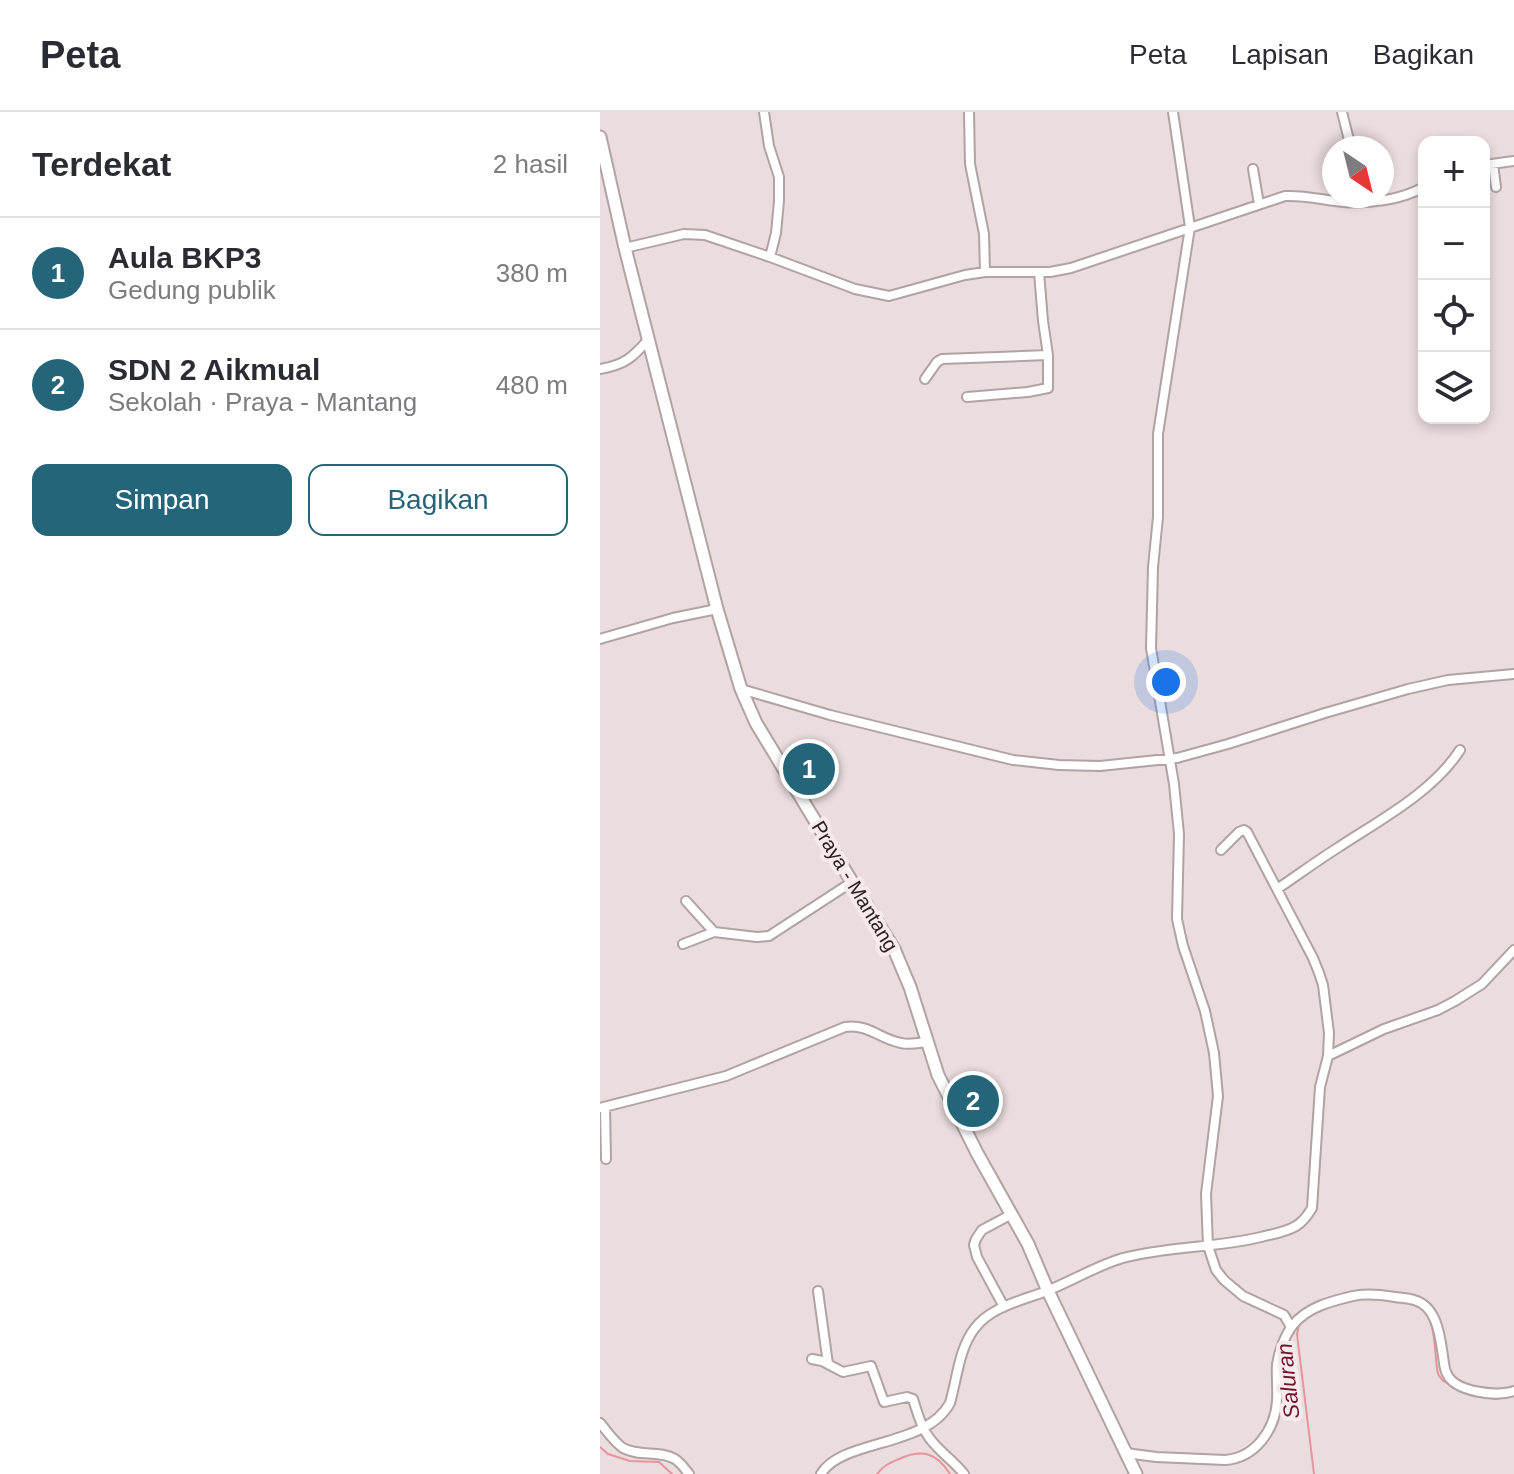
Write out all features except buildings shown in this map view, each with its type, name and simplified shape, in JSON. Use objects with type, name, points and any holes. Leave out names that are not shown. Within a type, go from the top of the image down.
[{"type":"main road","name":"Praya - Mantang","points":[[600,137],[625,248],[717,609],[741,689],[756,723],[894,949],[910,987],[938,1075],[1028,1244],[1131,1464]]},
{"type":"street","points":[[764,112],[769,146],[779,177],[776,233],[770,257]]},
{"type":"street","points":[[969,112],[970,164],[984,234],[985,272]]},
{"type":"street","points":[[1173,112],[1190,227],[1157,449],[1158,517],[1151,648],[1174,784],[1179,834],[1177,919],[1205,1011],[1217,1081],[1218,1096],[1206,1194],[1208,1246],[1216,1270],[1224,1280],[1243,1296],[1284,1315],[1291,1327]]},
{"type":"street","points":[[1342,112],[1348,136]]},
{"type":"street","points":[[1490,164],[1514,161]]},
{"type":"street","points":[[1253,169],[1259,204]]},
{"type":"street","points":[[1490,170],[1496,187]]},
{"type":"street","points":[[1394,197],[1418,190]]},
{"type":"street","points":[[625,248],[690,233],[717,239],[855,289],[889,296],[965,275],[1071,268],[1285,196],[1322,197]]},
{"type":"street","points":[[967,397],[1047,389],[1048,355],[1039,272]]},
{"type":"street","points":[[600,369],[633,357],[649,339]]},
{"type":"street","points":[[925,379],[942,359],[1048,355]]},
{"type":"street","points":[[600,639],[717,609]]},
{"type":"street","points":[[741,689],[1013,760],[1100,766],[1169,759],[1448,680],[1514,674]]},
{"type":"street","points":[[1277,889],[1392,813],[1451,764],[1460,750]]},
{"type":"street","points":[[821,1474],[837,1459],[923,1427],[946,1412],[966,1343],[973,1330],[992,1313],[1048,1291],[1101,1265],[1166,1250],[1242,1241],[1289,1229],[1306,1218],[1312,1208],[1320,1087],[1328,1056],[1327,1013],[1319,973],[1247,832],[1239,832],[1221,850]]},
{"type":"street","points":[[683,944],[714,932],[769,936],[852,882]]},
{"type":"street","points":[[686,901],[714,932]]},
{"type":"street","points":[[1328,1056],[1384,1029],[1455,1001],[1482,984],[1514,950]]},
{"type":"street","points":[[606,1159],[603,1108],[726,1076],[845,1027],[865,1028],[898,1043],[927,1042]]},
{"type":"street","points":[[1004,1307],[977,1257],[974,1245],[982,1230],[1012,1214]]},
{"type":"street","points":[[818,1291],[828,1364]]},
{"type":"street","points":[[1131,1464],[1156,1457],[1225,1460],[1245,1455],[1258,1446],[1269,1429],[1277,1404],[1279,1355],[1291,1327],[1318,1306],[1363,1294],[1414,1300],[1427,1307],[1440,1337],[1446,1372],[1453,1382],[1491,1394],[1514,1391]]},
{"type":"street","points":[[812,1359],[843,1372],[871,1366],[883,1400],[887,1403],[910,1397],[913,1399],[923,1427],[934,1445],[964,1474]]},
{"type":"street","points":[[600,1423],[624,1448],[676,1460],[689,1474]]},
{"type":"waterway","name":"Saluran","points":[[1405,1302],[1419,1307],[1428,1315],[1438,1374],[1455,1387]]},
{"type":"waterway","name":"Saluran","points":[[1299,1325],[1297,1334],[1314,1474]]},
{"type":"waterway","name":"Saluran","points":[[1480,1396],[1496,1399],[1509,1396]]},
{"type":"waterway","name":"Saluran","points":[[600,1447],[608,1454],[630,1461],[659,1462],[672,1474]]},
{"type":"waterway","name":"Saluran","points":[[877,1474],[892,1462],[915,1454],[934,1457],[950,1474]]},
{"type":"place","name":"Aula BKP3","points":[[809,769]]},
{"type":"place","name":"SDN 2 Aikmual","points":[[973,1101]]}]
